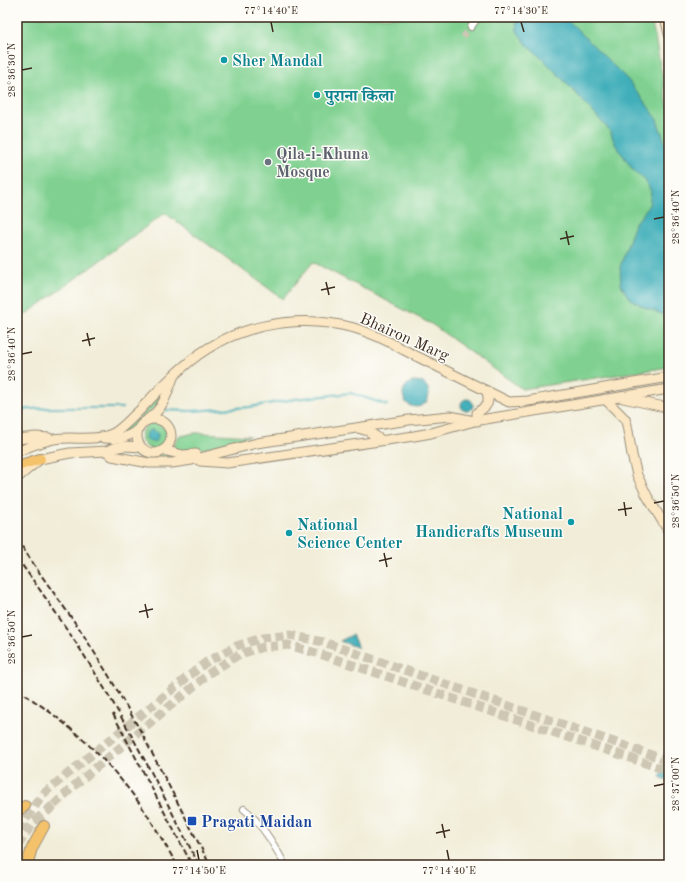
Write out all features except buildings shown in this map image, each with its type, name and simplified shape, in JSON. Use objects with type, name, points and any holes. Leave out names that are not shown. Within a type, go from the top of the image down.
[{"type":"main road","points":[[665,17],[669,34]]},
{"type":"main road","name":"Bhairon Marg","points":[[17,452],[33,445],[55,439],[98,438],[114,433],[193,358],[226,338],[238,333],[276,323],[316,321],[355,328],[374,335],[509,402],[528,401],[669,378]]},
{"type":"main road","points":[[147,420],[155,418],[159,419],[170,428],[171,439],[168,446],[157,453],[150,453],[141,447],[137,441],[137,434],[141,424],[157,412],[164,402],[174,375]]},
{"type":"main road","points":[[192,460],[227,463],[431,433],[475,421],[512,414],[669,389]]},
{"type":"main road","points":[[475,421],[477,413],[486,405],[488,401],[487,391]]},
{"type":"main road","points":[[616,397],[669,408]]},
{"type":"main road","points":[[605,399],[625,419],[637,475],[647,496],[669,532]]},
{"type":"main road","points":[[509,402],[505,404],[504,409],[507,413],[512,414]]},
{"type":"main road","points":[[138,430],[130,435],[118,439],[98,438],[103,451],[112,456],[149,463],[172,463],[192,460],[257,443],[409,420],[450,416],[475,421]]},
{"type":"main road","points":[[358,428],[368,431],[381,440]]},
{"type":"main road","points":[[17,439],[36,437],[55,439]]},
{"type":"main road","points":[[17,466],[40,459],[70,453],[103,451],[125,446],[141,447]]},
{"type":"main road","points":[[163,450],[183,455],[224,452]]},
{"type":"main road","points":[[17,478],[40,459]]},
{"type":"main road","points":[[26,865],[32,848],[44,826]]},
{"type":"street","points":[[470,27],[478,17]]},
{"type":"street","points":[[244,809],[275,846],[285,865]]},
{"type":"green space","points":[[17,17],[650,17],[669,112],[669,367],[522,389],[433,325],[313,262],[283,299],[165,213],[17,321]]},
{"type":"green space","points":[[163,391],[158,404],[140,419],[135,427],[128,432],[115,435],[139,418]]},
{"type":"green space","points":[[154,423],[163,427],[167,436],[163,445],[154,449],[145,445],[141,436],[145,427]]},
{"type":"green space","points":[[194,433],[250,436],[208,448],[183,451],[172,449],[178,437]]},
{"type":"green space","points":[[128,450],[141,451],[148,456],[157,457],[164,454],[178,458],[148,458],[119,453]]},
{"type":"water","points":[[516,17],[565,17],[628,80],[656,117],[666,145],[669,161],[669,316],[644,307],[630,299],[621,284],[620,267],[636,221],[641,217],[649,205],[651,192],[645,180],[633,170],[615,144],[610,131],[574,91],[541,57],[528,46],[517,31]]},
{"type":"water","points":[[416,381],[425,385],[429,394],[425,403],[416,407],[407,403],[403,394],[407,385]]},
{"type":"water","points":[[465,399],[469,399],[473,405],[469,411],[465,411],[461,407],[461,403]]},
{"type":"water","points":[[152,430],[156,432],[158,436],[156,440],[152,442],[148,440],[146,436],[148,432]]},
{"type":"water","points":[[352,635],[359,648],[340,641]]},
{"type":"water","points":[[669,749],[669,781],[660,777]]},
{"type":"waterway","points":[[164,410],[191,411],[250,407],[295,399],[351,393],[387,405]]},
{"type":"waterway","points":[[17,410],[46,408],[123,408]]},
{"type":"tunnel","points":[[463,37],[471,27]]},
{"type":"tunnel","points":[[43,794],[205,663],[236,646],[262,638],[290,635],[323,642],[669,761]]},
{"type":"tunnel","points":[[54,805],[75,785],[211,672],[240,654],[263,647],[288,645],[320,654],[669,771]]},
{"type":"tunnel","points":[[17,831],[43,794]]},
{"type":"tunnel","points":[[17,846],[31,825],[54,805]]},
{"type":"railway","points":[[17,539],[81,631],[109,676],[140,730],[210,865]]},
{"type":"railway","points":[[17,558],[70,634],[113,703],[151,772],[199,865]]},
{"type":"railway","points":[[17,690],[70,728],[87,743],[117,775],[144,810],[177,865]]},
{"type":"railway","points":[[113,714],[192,865]]},
{"type":"place","name":"Sher Mandal","points":[[224,60]]},
{"type":"place","name":"पुराना किला","points":[[317,95]]},
{"type":"place","name":"Qila-i-Khuna Mosque","points":[[268,162]]},
{"type":"place","name":"National Handicrafts Museum","points":[[571,522]]},
{"type":"place","name":"National Science Center","points":[[289,533]]},
{"type":"place","name":"Pragati Maidan","points":[[192,821]]}]
